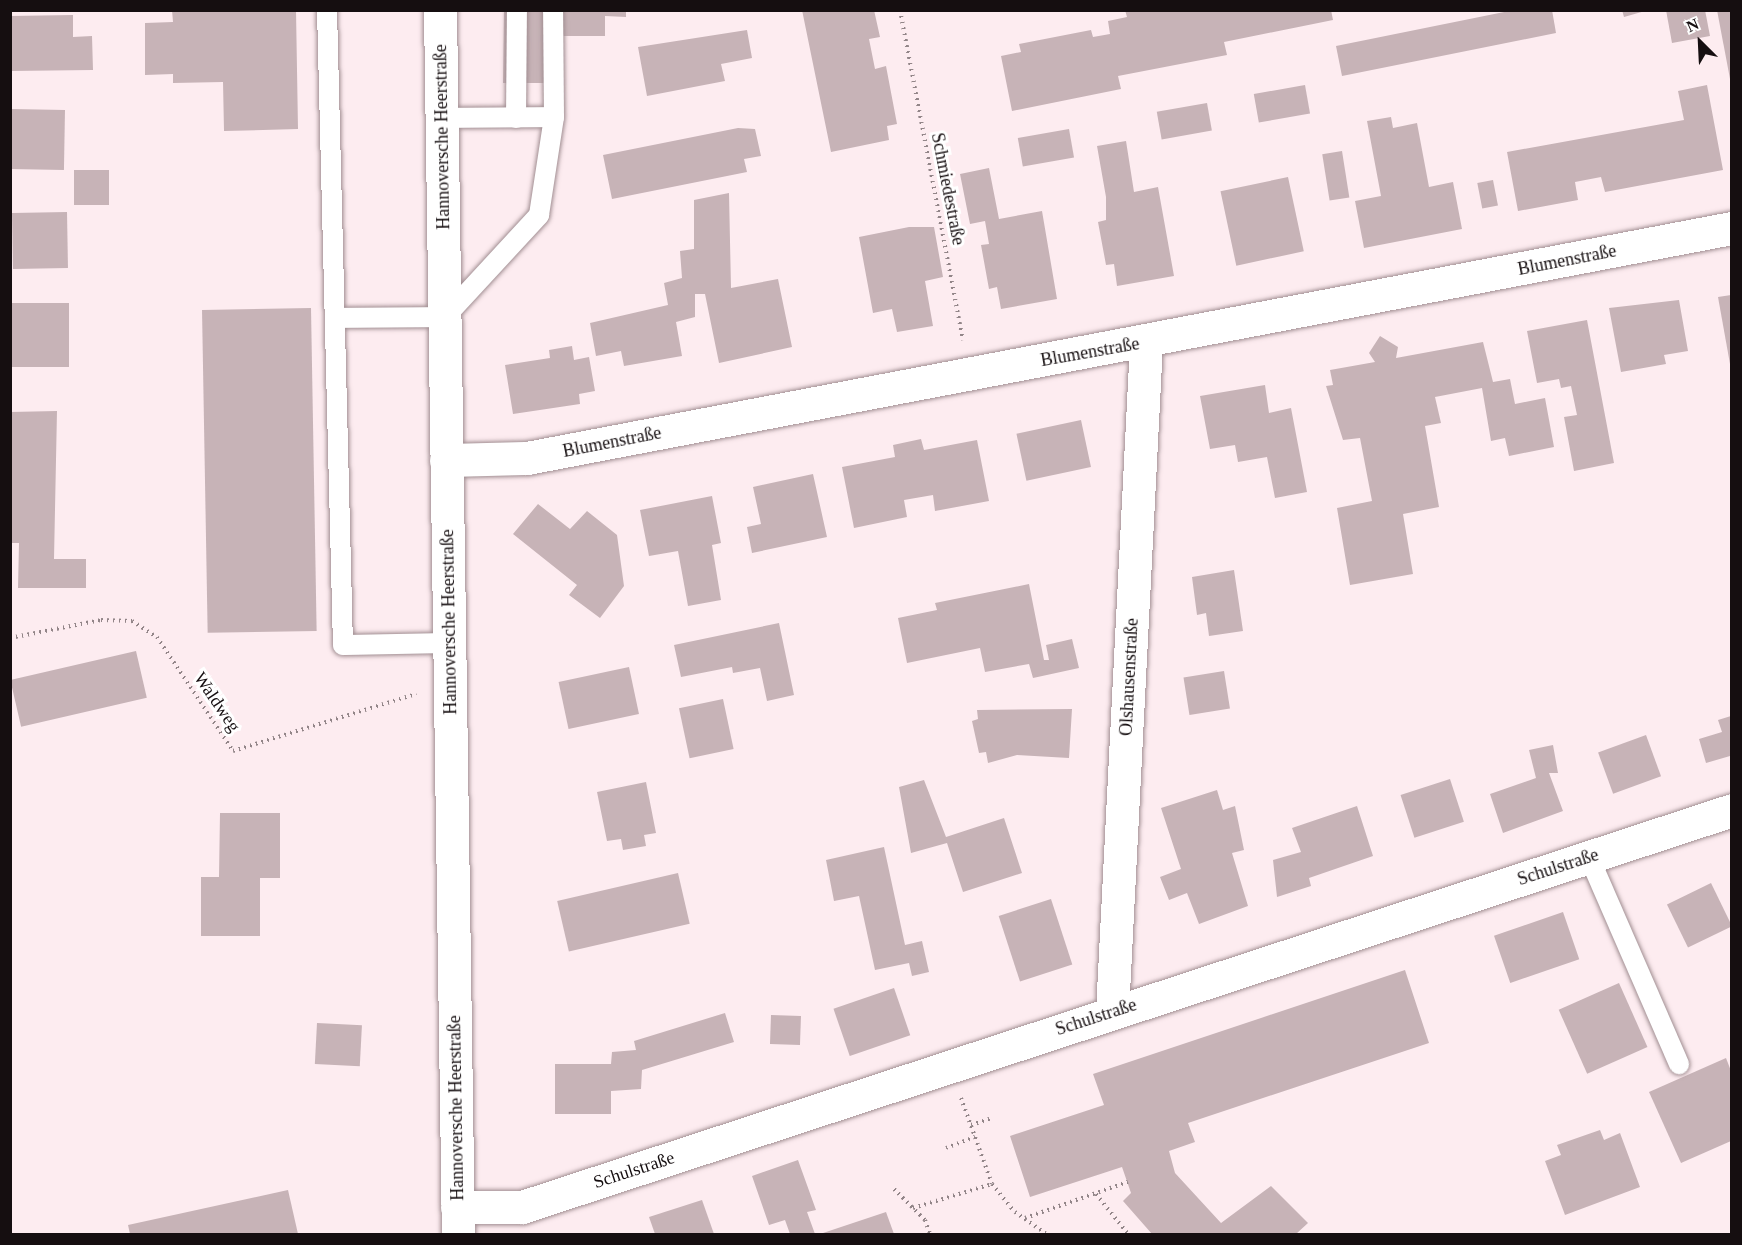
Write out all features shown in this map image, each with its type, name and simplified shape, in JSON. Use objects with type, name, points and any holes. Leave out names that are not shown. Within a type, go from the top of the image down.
[{"type":"street","name":"Hannoversche Heerstraße","points":[[440,10],[458,1221]]},
{"type":"street","name":"Blumenstraße","points":[[446,460],[527,458],[969,373],[1146,342],[1731,228]]},
{"type":"street","name":"Olshausenstraße","points":[[1112,1012],[1146,342]]},
{"type":"street","name":"Schulstraße","points":[[458,1221],[522,1207],[1731,810]]},
{"type":"lane","points":[[327,10],[343,645],[450,643]]},
{"type":"lane","points":[[516,118],[517,10]]},
{"type":"lane","points":[[335,318],[445,317],[539,214],[554,117],[553,10]]},
{"type":"lane","points":[[442,118],[554,117]]},
{"type":"lane","points":[[1589,857],[1679,1064]]},
{"type":"path","name":"Schmiedestraße","points":[[900,10],[969,373]]},
{"type":"path","name":"Waldweg","points":[[10,638],[101,620],[132,621],[157,637],[233,751],[450,684]]},
{"type":"path","points":[[958,1091],[992,1184],[1024,1219],[1047,1234]]},
{"type":"path","points":[[971,1125],[992,1118]]},
{"type":"path","points":[[946,1148],[975,1137]]},
{"type":"path","points":[[1024,1219],[1128,1182]]},
{"type":"path","points":[[913,1208],[992,1184]]},
{"type":"path","points":[[894,1189],[913,1208],[930,1234]]},
{"type":"path","points":[[1096,1194],[1128,1234]]},
{"type":"building","points":[[172,10],[296,10],[298,129],[224,131],[223,82],[173,83],[173,74],[145,75],[145,23],[173,22]]},
{"type":"building","points":[[504,10],[626,10],[626,17],[605,16],[605,36],[544,36],[544,83],[503,83]]},
{"type":"building","points":[[802,10],[874,10],[880,37],[869,39],[875,69],[886,66],[897,124],[887,126],[889,140],[831,152]]},
{"type":"building","points":[[1125,10],[1331,10],[1333,20],[1224,42],[1227,55],[1118,76],[1121,89],[1012,111],[1001,56],[1021,52],[1019,44],[1091,30],[1093,37],[1110,34],[1108,21],[1127,17]]},
{"type":"building","points":[[1514,10],[1552,10],[1556,33],[1342,76],[1336,46]]},
{"type":"building","points":[[1622,10],[1645,10],[1645,11],[1624,17]]},
{"type":"building","points":[[1666,10],[1705,10],[1710,36],[1672,43]]},
{"type":"building","points":[[1717,10],[1731,10],[1731,79],[1730,79]]},
{"type":"building","points":[[73,15],[73,37],[92,36],[93,70],[10,71],[10,16]]},
{"type":"building","points":[[747,30],[752,58],[721,64],[725,81],[647,96],[638,47]]},
{"type":"building","points":[[1305,85],[1310,114],[1259,123],[1254,94]]},
{"type":"building","points":[[1707,85],[1723,170],[1605,192],[1601,177],[1575,182],[1578,200],[1518,211],[1507,152],[1684,120],[1678,91]]},
{"type":"building","points":[[1207,103],[1212,131],[1162,139],[1157,112]]},
{"type":"building","points":[[11,109],[65,110],[64,170],[10,169]]},
{"type":"building","points":[[1391,117],[1393,128],[1417,123],[1429,187],[1453,182],[1462,229],[1364,248],[1355,201],[1381,196],[1367,121]]},
{"type":"building","points":[[738,128],[755,129],[761,156],[744,159],[747,172],[612,199],[603,155]]},
{"type":"building","points":[[1069,129],[1074,158],[1023,167],[1018,138]]},
{"type":"building","points":[[1126,141],[1134,192],[1158,187],[1174,276],[1117,286],[1114,264],[1106,265],[1098,222],[1106,220],[1106,197],[1097,146]]},
{"type":"building","points":[[1342,151],[1349,197],[1330,201],[1322,154]]},
{"type":"building","points":[[989,168],[999,219],[1042,211],[1057,299],[1001,309],[997,287],[989,289],[981,245],[989,244],[985,221],[970,224],[960,174]]},
{"type":"building","points":[[74,170],[109,170],[109,205],[74,205]]},
{"type":"building","points":[[1288,177],[1304,251],[1236,266],[1221,191]]},
{"type":"building","points":[[1493,180],[1498,206],[1482,209],[1477,183]]},
{"type":"building","points":[[729,193],[731,288],[778,279],[792,347],[719,363],[705,294],[695,294],[695,317],[676,322],[682,356],[624,366],[621,351],[596,356],[590,323],[668,305],[664,283],[682,278],[680,251],[694,249],[694,200]]},
{"type":"building","points":[[67,212],[68,268],[13,269],[12,213]]},
{"type":"building","points":[[909,227],[934,227],[943,277],[925,281],[933,326],[897,332],[892,309],[873,313],[859,237]]},
{"type":"building","points":[[1731,295],[1731,364],[1730,364],[1718,297]]},
{"type":"building","points":[[1679,300],[1688,351],[1664,355],[1666,364],[1621,372],[1609,308]]},
{"type":"building","points":[[12,303],[69,303],[69,367],[12,367]]},
{"type":"building","points":[[311,308],[317,631],[208,633],[202,310]]},
{"type":"building","points":[[1587,320],[1614,463],[1574,471],[1564,417],[1577,415],[1571,386],[1561,388],[1559,379],[1537,383],[1527,331]]},
{"type":"building","points":[[1380,336],[1398,347],[1396,358],[1483,342],[1493,382],[1510,379],[1515,404],[1545,398],[1554,447],[1509,456],[1505,438],[1491,441],[1482,388],[1435,397],[1441,423],[1425,426],[1439,507],[1403,514],[1413,574],[1350,585],[1337,508],[1372,501],[1360,438],[1343,440],[1326,386],[1333,385],[1330,370],[1375,362],[1369,353]]},
{"type":"building","points":[[572,346],[574,360],[589,357],[595,391],[579,394],[580,404],[513,414],[505,365],[550,358],[549,350]]},
{"type":"building","points":[[1265,385],[1269,413],[1291,408],[1307,492],[1275,498],[1267,457],[1238,462],[1235,445],[1210,449],[1200,396]]},
{"type":"building","points":[[57,411],[54,559],[86,559],[86,588],[18,588],[19,543],[10,543],[10,412]]},
{"type":"building","points":[[1081,420],[1091,467],[1026,481],[1016,434]]},
{"type":"building","points":[[921,439],[924,450],[977,440],[989,501],[935,511],[933,495],[904,500],[907,517],[854,528],[842,467],[895,457],[893,445]]},
{"type":"building","points":[[813,474],[827,537],[752,553],[747,527],[761,524],[753,487]]},
{"type":"building","points":[[712,496],[721,543],[712,545],[721,600],[688,606],[678,551],[649,556],[640,510]]},
{"type":"building","points":[[538,504],[570,529],[587,511],[617,535],[624,586],[600,618],[569,595],[577,585],[513,534]]},
{"type":"building","points":[[1234,570],[1243,631],[1209,636],[1206,613],[1197,615],[1192,577]]},
{"type":"building","points":[[1029,584],[1044,660],[1049,660],[1046,645],[1072,639],[1079,668],[1033,678],[1029,664],[985,672],[980,648],[907,663],[898,618],[937,610],[935,603]]},
{"type":"building","points":[[779,623],[794,695],[767,701],[760,668],[733,673],[732,667],[681,677],[674,645]]},
{"type":"building","points":[[136,651],[147,698],[21,727],[10,680]]},
{"type":"building","points":[[629,667],[639,714],[569,729],[559,682]]},
{"type":"building","points":[[1224,671],[1230,709],[1189,715],[1184,677]]},
{"type":"building","points":[[723,699],[734,749],[690,758],[679,708]]},
{"type":"building","points":[[1072,709],[1069,758],[1017,755],[988,763],[986,752],[979,753],[972,721],[978,719],[977,710]]},
{"type":"building","points":[[1731,716],[1731,760],[1730,756],[1706,763],[1699,739],[1722,732],[1718,720]]},
{"type":"building","points":[[1646,735],[1661,776],[1613,794],[1598,752]]},
{"type":"building","points":[[1553,745],[1558,773],[1549,773],[1563,811],[1503,833],[1490,794],[1536,778],[1529,750]]},
{"type":"building","points":[[1450,779],[1464,822],[1414,838],[1401,795]]},
{"type":"building","points":[[924,780],[946,837],[1004,818],[1022,873],[963,892],[947,843],[911,853],[899,787]]},
{"type":"building","points":[[646,782],[656,833],[644,835],[646,846],[623,850],[621,839],[607,841],[597,792]]},
{"type":"building","points":[[1217,790],[1223,810],[1235,806],[1244,850],[1232,853],[1248,906],[1199,924],[1187,893],[1169,900],[1160,877],[1181,869],[1161,808]]},
{"type":"building","points":[[1357,806],[1373,856],[1309,878],[1311,886],[1277,897],[1273,860],[1301,852],[1292,828]]},
{"type":"building","points":[[220,813],[280,813],[280,878],[260,878],[260,936],[201,936],[201,877],[219,877]]},
{"type":"building","points":[[884,847],[905,945],[922,941],[929,972],[912,976],[909,963],[875,970],[859,896],[834,901],[826,860]]},
{"type":"building","points":[[678,873],[690,924],[569,952],[557,901]]},
{"type":"building","points":[[1711,883],[1732,926],[1688,948],[1667,904]]},
{"type":"building","points":[[1051,899],[1072,965],[1020,982],[999,916]]},
{"type":"building","points":[[1563,912],[1579,959],[1510,983],[1494,936]]},
{"type":"building","points":[[1405,970],[1429,1043],[1188,1123],[1195,1142],[1169,1151],[1175,1173],[1221,1223],[1271,1186],[1308,1223],[1296,1234],[1152,1234],[1123,1201],[1131,1193],[1122,1167],[1030,1197],[1010,1136],[1104,1105],[1093,1074]]},
{"type":"building","points":[[1619,983],[1647,1047],[1587,1074],[1559,1010]]},
{"type":"building","points":[[894,988],[910,1035],[850,1056],[833,1009]]},
{"type":"building","points":[[725,1013],[734,1042],[642,1070],[641,1089],[611,1091],[611,1114],[555,1114],[555,1064],[611,1064],[612,1052],[636,1050],[634,1041]]},
{"type":"building","points":[[771,1015],[801,1016],[800,1045],[770,1044]]},
{"type":"building","points":[[317,1023],[362,1025],[360,1066],[315,1064]]},
{"type":"building","points":[[1726,1058],[1731,1071],[1731,1141],[1681,1163],[1649,1092]]},
{"type":"building","points":[[1600,1130],[1604,1140],[1620,1133],[1640,1187],[1565,1215],[1545,1161],[1561,1155],[1557,1145]]},
{"type":"building","points":[[798,1160],[816,1210],[807,1212],[815,1234],[790,1234],[785,1220],[769,1225],[752,1176]]},
{"type":"building","points":[[288,1190],[298,1234],[130,1234],[128,1225]]},
{"type":"building","points":[[702,1200],[714,1234],[655,1234],[649,1217]]},
{"type":"building","points":[[886,1212],[894,1234],[820,1234]]}]
